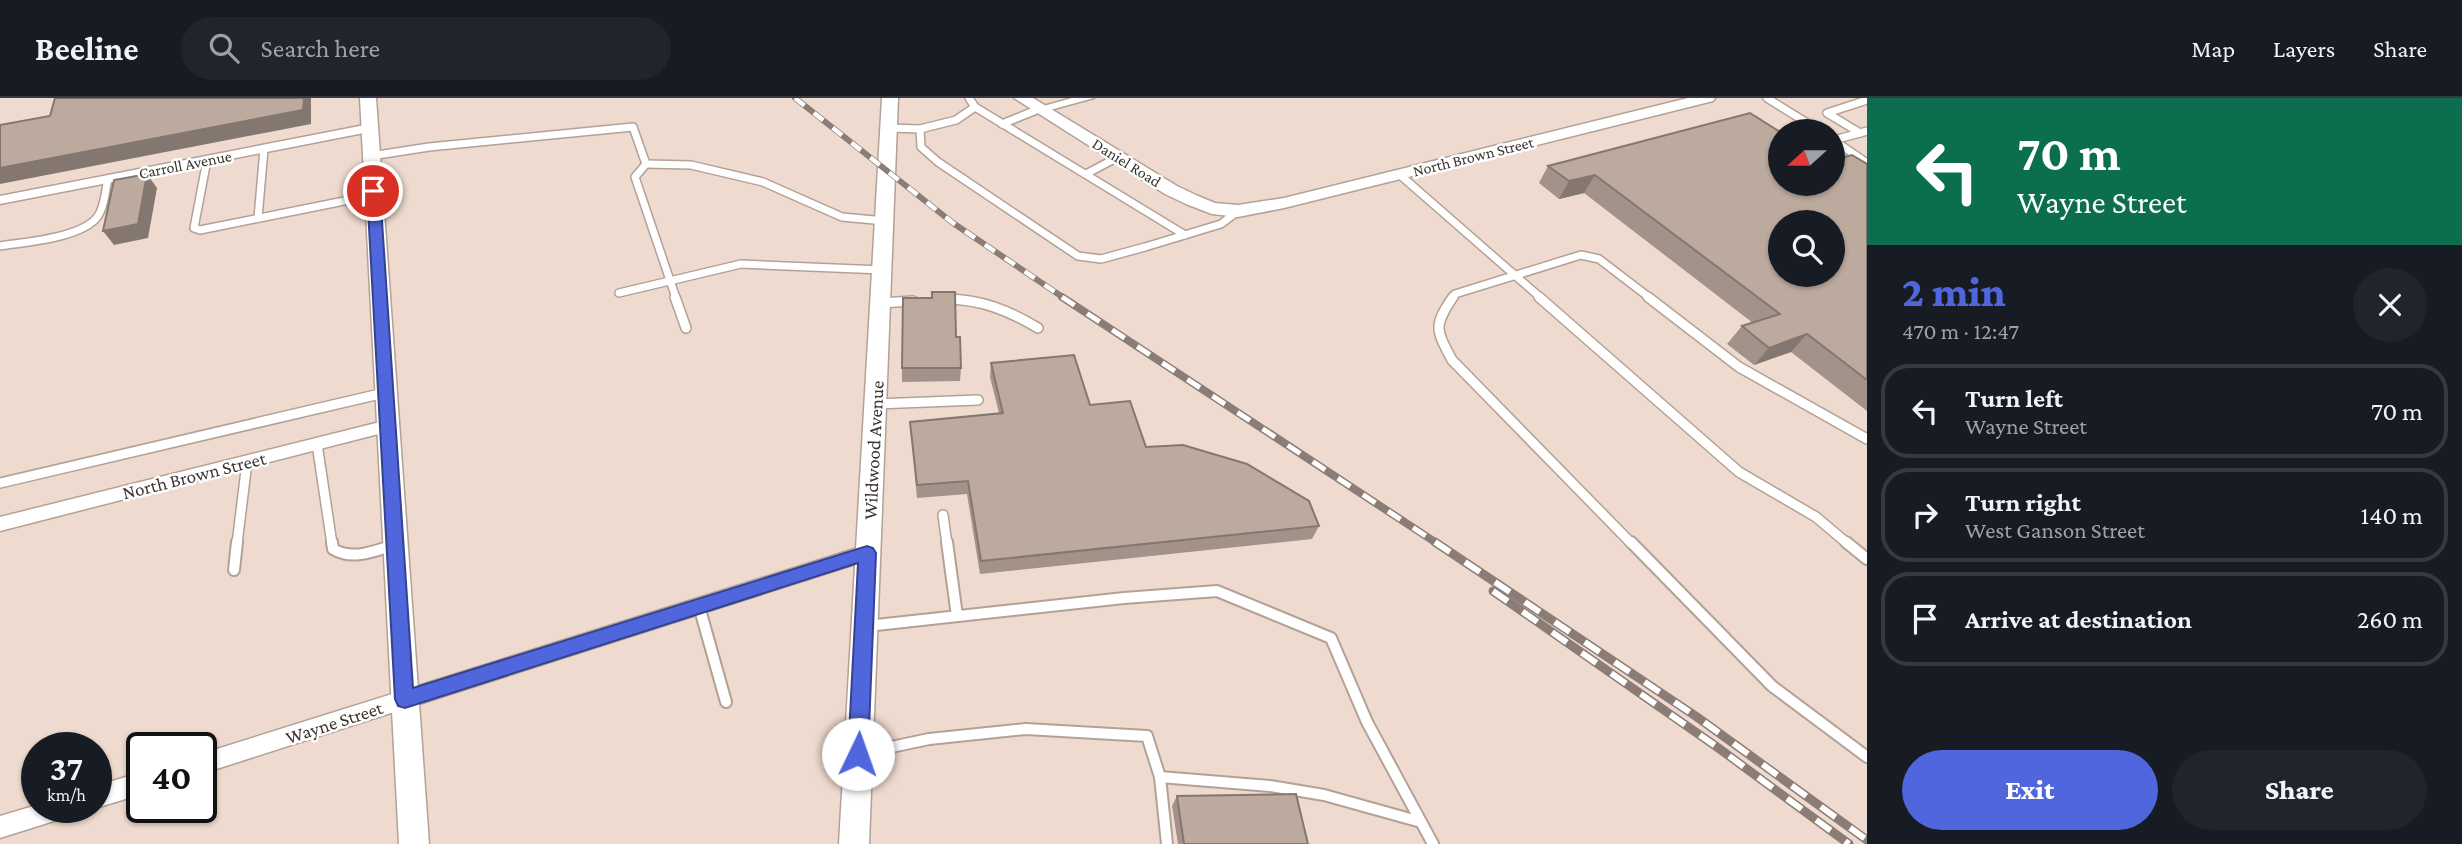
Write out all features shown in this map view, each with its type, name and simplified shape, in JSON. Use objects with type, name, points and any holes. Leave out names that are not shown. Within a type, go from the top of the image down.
[{"type":"street","points":[[368,98],[414,844]]},
{"type":"street","name":"Wildwood Avenue","points":[[854,844],[890,98]]},
{"type":"street","name":"Daniel Road","points":[[1022,98],[1192,200],[1212,208],[1238,211]]},
{"type":"street","points":[[1039,109],[1064,101],[1088,98]]},
{"type":"street","name":"North Brown Street","points":[[1238,211],[1284,203],[1700,99]]},
{"type":"street","name":"Carroll Avenue","points":[[0,200],[370,128]]},
{"type":"street","name":"North Brown Street","points":[[0,524],[388,426]]},
{"type":"street","name":"Wayne Street","points":[[217,759],[867,553]]},
{"type":"street","points":[[0,827],[21,821]]},
{"type":"lane","points":[[969,98],[975,107],[1185,235]]},
{"type":"lane","points":[[1767,98],[1801,119]]},
{"type":"lane","points":[[1863,132],[1827,113],[1867,100]]},
{"type":"lane","points":[[889,128],[920,130],[956,120],[975,107]]},
{"type":"lane","points":[[1002,124],[1039,109]]},
{"type":"lane","points":[[371,156],[429,147],[633,127],[646,164]]},
{"type":"lane","points":[[920,130],[921,147],[938,162],[1078,256],[1088,259],[1101,258],[1221,224],[1238,211]]},
{"type":"lane","points":[[1845,137],[1863,132]]},
{"type":"lane","points":[[1845,148],[1867,162]]},
{"type":"lane","points":[[258,218],[264,149]]},
{"type":"lane","points":[[1086,174],[1118,157]]},
{"type":"lane","points":[[207,160],[194,228],[200,230],[374,195]]},
{"type":"lane","points":[[646,164],[691,165],[763,183],[842,217],[885,220]]},
{"type":"lane","points":[[646,164],[635,177],[686,328]]},
{"type":"lane","points":[[1399,174],[1511,275],[1739,472],[1816,517],[1867,559]]},
{"type":"lane","points":[[0,246],[76,231],[91,225],[99,215],[108,179]]},
{"type":"lane","points":[[1867,439],[1739,367],[1599,259],[1581,254],[1455,294],[1440,316],[1437,332],[1452,360],[1772,686],[1867,757]]},
{"type":"lane","points":[[620,293],[741,264],[882,270]]},
{"type":"lane","points":[[933,300],[985,302],[1008,309],[1038,328]]},
{"type":"lane","points":[[880,303],[919,301]]},
{"type":"lane","points":[[0,483],[386,393]]},
{"type":"lane","points":[[875,404],[978,400]]},
{"type":"lane","points":[[317,444],[333,549],[341,555],[349,556],[395,545]]},
{"type":"lane","points":[[234,570],[247,461]]},
{"type":"lane","points":[[943,515],[957,616]]},
{"type":"lane","points":[[864,626],[1217,591],[1331,638],[1367,722],[1433,844]]},
{"type":"lane","points":[[699,606],[726,702]]},
{"type":"lane","points":[[858,754],[929,739],[1026,729],[1147,736],[1160,777],[1167,844]]},
{"type":"lane","points":[[1160,777],[1270,786],[1324,795],[1421,822]]},
{"type":"building","points":[[55,98],[304,98],[303,110],[0,168],[0,125],[50,116]]},
{"type":"building","points":[[1750,113],[1768,124],[1768,196],[1845,196],[1845,157],[1852,155],[1867,164],[1867,380],[1807,334],[1769,348],[1742,326],[1780,314],[1595,175],[1569,181],[1548,166]]},
{"type":"building","points":[[147,174],[138,224],[103,231],[114,180]]},
{"type":"building","points":[[932,292],[955,292],[956,337],[960,337],[961,368],[902,368],[903,298],[932,298]]},
{"type":"building","points":[[1074,355],[1090,405],[1130,401],[1146,447],[1183,445],[1247,464],[1309,501],[1319,526],[981,561],[968,481],[917,485],[910,422],[1003,413],[991,363]]},
{"type":"building","points":[[1296,794],[1308,844],[1184,844],[1177,796]]},
{"type":"railway","points":[[795,98],[953,223],[1064,298]]},
{"type":"railway","points":[[1062,297],[1438,544]]},
{"type":"railway","points":[[1438,544],[1697,717],[1867,840]]},
{"type":"railway","points":[[1493,591],[1717,747],[1849,844]]},
{"type":"route","points":[[373,191],[405,699],[867,553],[858,754]]}]
